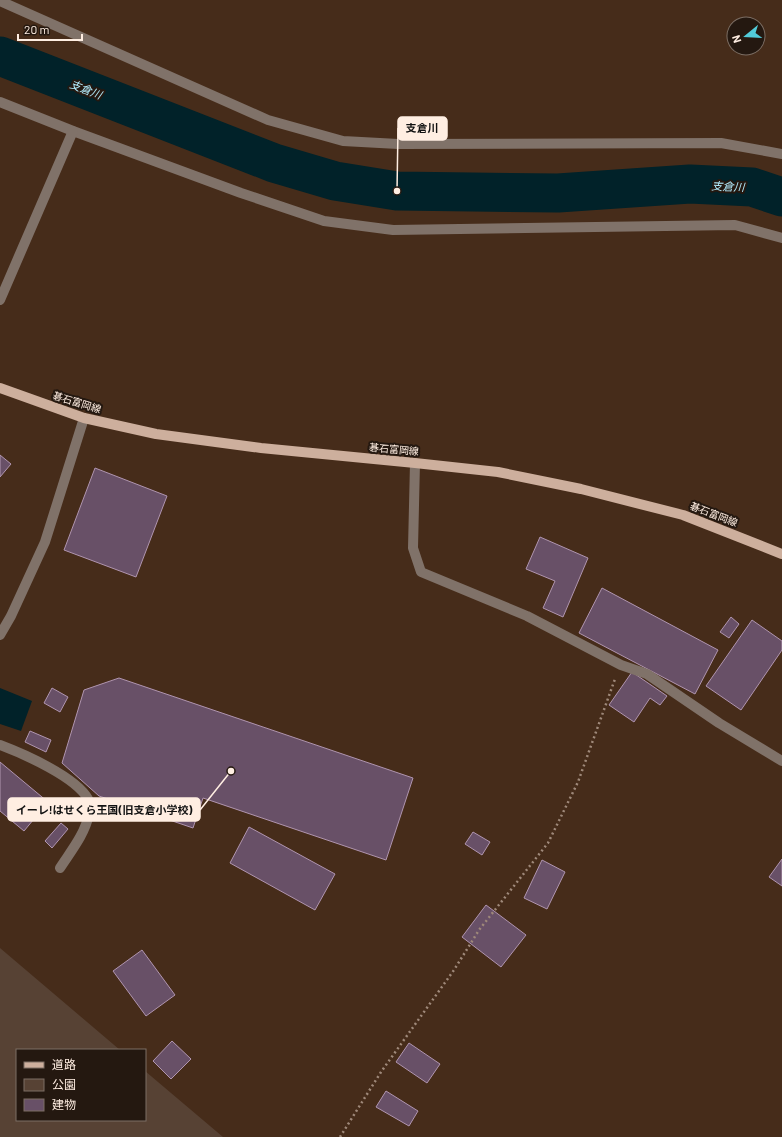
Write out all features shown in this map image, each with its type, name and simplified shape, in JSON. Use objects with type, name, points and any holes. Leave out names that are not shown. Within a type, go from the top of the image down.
[{"type":"main road","name":"碁石富岡線","points":[[0,388],[84,418],[156,434],[261,448],[498,472],[581,489],[683,515],[782,554]]},
{"type":"street","points":[[0,1],[268,120],[343,141],[398,144],[721,143],[782,154]]},
{"type":"street","points":[[0,102],[73,131],[241,193],[324,221],[393,230],[735,225],[782,238]]},
{"type":"street","points":[[0,300],[73,131]]},
{"type":"street","points":[[0,635],[11,616],[45,542],[84,418]]},
{"type":"street","points":[[415,463],[413,548],[421,572],[527,616],[621,665],[647,674],[719,723],[782,760]]},
{"type":"street","points":[[0,745],[29,756],[76,784],[89,800],[90,813],[84,828],[76,845],[60,868]]},
{"type":"path","points":[[340,1137],[382,1072],[454,970],[479,930],[548,843],[578,782],[621,665]]},
{"type":"green space","points":[[0,948],[119,1049],[16,1049],[16,1121],[146,1121],[146,1072],[223,1137],[0,1137]]},
{"type":"water","points":[[0,688],[32,701],[21,731],[0,724]]},
{"type":"building","points":[[0,455],[11,464],[0,477]]},
{"type":"building","points":[[95,468],[167,496],[136,577],[64,550]]},
{"type":"building","points":[[540,537],[588,558],[563,617],[543,608],[555,581],[526,569]]},
{"type":"building","points":[[602,588],[718,650],[695,694],[579,633]]},
{"type":"building","points":[[731,617],[739,624],[729,638],[720,632]]},
{"type":"building","points":[[752,620],[782,641],[782,650],[741,710],[706,686]]},
{"type":"building","points":[[632,672],[667,696],[660,705],[650,698],[634,722],[609,705]]},
{"type":"building","points":[[119,678],[413,778],[386,860],[203,798],[193,828],[99,796],[62,763],[84,690]]},
{"type":"building","points":[[52,688],[68,697],[60,712],[44,703]]},
{"type":"building","points":[[30,731],[51,740],[46,752],[25,742]]},
{"type":"building","points":[[0,762],[48,802],[24,831],[0,811]]},
{"type":"building","points":[[61,823],[68,829],[52,848],[45,841]]},
{"type":"building","points":[[249,827],[335,874],[315,910],[230,863]]},
{"type":"building","points":[[473,832],[490,842],[482,855],[465,844]]},
{"type":"building","points":[[782,859],[782,886],[769,877]]},
{"type":"building","points":[[542,860],[565,872],[547,909],[524,898]]},
{"type":"building","points":[[486,905],[526,935],[501,967],[462,937]]},
{"type":"building","points":[[142,950],[175,995],[146,1016],[113,971]]},
{"type":"building","points":[[172,1041],[191,1059],[171,1079],[153,1061]]},
{"type":"building","points":[[409,1043],[440,1064],[427,1083],[396,1062]]},
{"type":"building","points":[[386,1091],[418,1111],[409,1126],[376,1107]]},
{"type":"waterway","name":"支倉川","points":[[0,56],[274,163],[335,181],[397,191],[558,193],[690,184],[752,187],[782,197]]},
{"type":"place","name":"支倉川","points":[[397,191]]},
{"type":"place","name":"イーレ!はせくら王国(旧支倉小学校)","points":[[231,771]]}]
